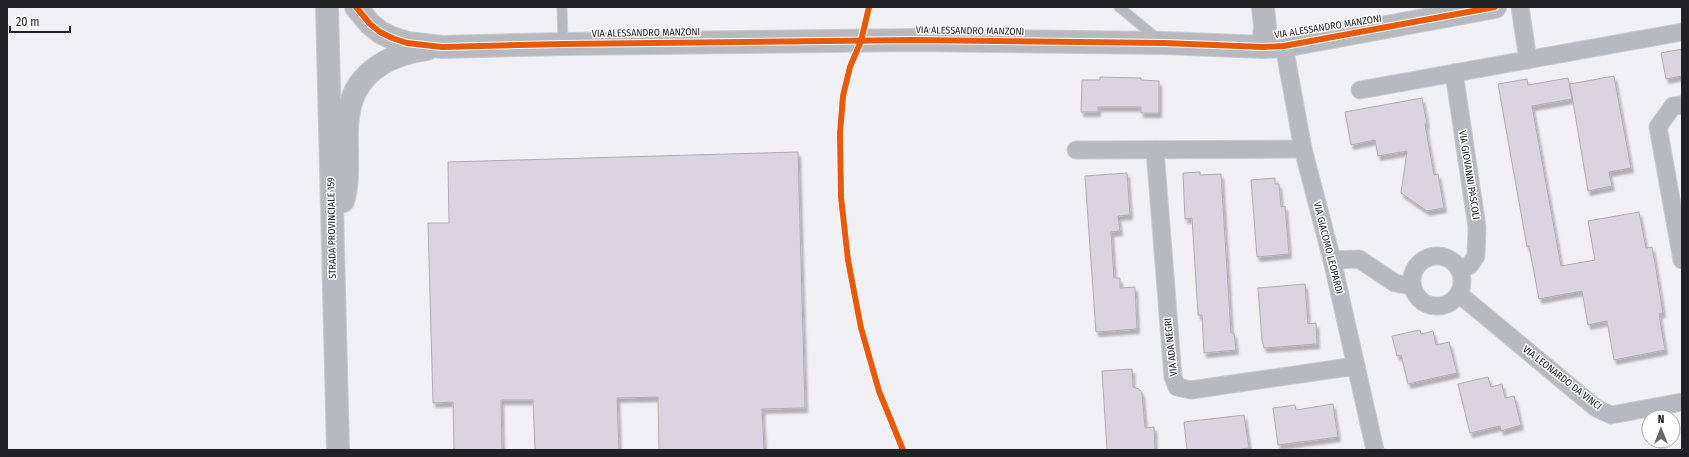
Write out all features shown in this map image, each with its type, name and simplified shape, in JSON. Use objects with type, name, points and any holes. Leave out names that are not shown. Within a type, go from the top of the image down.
[{"type":"street","name":"STRADA PROVINCIALE 159","points":[[327,7],[338,450]]},
{"type":"street","points":[[356,7],[370,24],[380,32],[392,38],[407,43],[442,47]]},
{"type":"street","points":[[1263,7],[1265,27],[1263,47]]},
{"type":"street","name":"VIA ALESSANDRO MANZONI","points":[[442,47],[563,44],[914,40],[1164,43],[1263,47],[1284,46],[1495,7]]},
{"type":"street","points":[[1520,7],[1528,60]]},
{"type":"street","points":[[1360,90],[1682,32]]},
{"type":"street","name":"VIA GIACOMO LEOPARDI","points":[[1284,46],[1303,149],[1332,260],[1376,450]]},
{"type":"street","points":[[332,226],[346,188],[348,118],[350,105],[360,83],[378,66],[390,59],[418,51],[442,47]]},
{"type":"street","name":"VIA GIOVANNI PASCOLI","points":[[1454,73],[1477,227],[1476,256],[1469,266],[1459,268]]},
{"type":"street","points":[[1682,105],[1673,106],[1658,127],[1682,260]]},
{"type":"street","points":[[1076,150],[1303,149]]},
{"type":"street","name":"VIA ADA NEGRI","points":[[1155,150],[1173,377],[1177,387],[1191,390],[1356,366]]},
{"type":"street","points":[[1435,256],[1449,259],[1459,268],[1463,282],[1459,294],[1450,303],[1439,306],[1427,304],[1417,297],[1412,286],[1414,272],[1422,261],[1435,256]]},
{"type":"street","points":[[1332,260],[1359,259],[1395,283],[1412,286]]},
{"type":"street","name":"VIA LEONARDO DA VINCI","points":[[1459,294],[1596,408],[1611,414],[1682,402]]},
{"type":"lane","points":[[562,7],[563,44]]},
{"type":"lane","points":[[1119,7],[1164,43]]},
{"type":"path","points":[[868,41],[850,67],[843,96],[840,133],[842,204],[848,260],[861,328],[879,391],[903,450]]},
{"type":"building","points":[[1682,49],[1682,76],[1666,79],[1661,53]]},
{"type":"building","points":[[1614,76],[1631,168],[1609,172],[1612,186],[1588,191],[1570,84]]},
{"type":"building","points":[[1100,77],[1141,78],[1141,80],[1159,81],[1159,113],[1141,113],[1141,107],[1098,107],[1098,112],[1081,112],[1082,80],[1100,80]]},
{"type":"building","points":[[1568,78],[1572,99],[1532,106],[1561,266],[1595,260],[1588,221],[1639,212],[1646,248],[1652,247],[1663,313],[1659,314],[1665,350],[1614,360],[1607,321],[1588,325],[1582,291],[1539,299],[1529,246],[1527,247],[1498,84],[1527,79],[1528,85]]},
{"type":"building","points":[[1422,98],[1434,175],[1438,174],[1444,208],[1427,211],[1401,193],[1407,151],[1378,156],[1375,140],[1351,145],[1345,112]]},
{"type":"building","points":[[798,152],[805,408],[762,409],[764,450],[659,450],[658,397],[617,398],[619,450],[535,450],[533,400],[501,400],[502,450],[454,450],[453,402],[433,403],[428,223],[449,223],[448,162]]},
{"type":"building","points":[[1200,172],[1200,175],[1221,174],[1231,333],[1234,333],[1236,350],[1204,353],[1202,315],[1198,315],[1192,218],[1185,219],[1183,173]]},
{"type":"building","points":[[1127,173],[1130,215],[1118,216],[1120,231],[1111,232],[1114,278],[1120,278],[1120,288],[1135,287],[1137,329],[1096,332],[1085,176]]},
{"type":"building","points":[[1275,178],[1275,184],[1279,184],[1281,207],[1285,206],[1289,254],[1257,257],[1251,180]]},
{"type":"building","points":[[1305,284],[1308,324],[1316,323],[1317,344],[1264,348],[1258,288]]},
{"type":"building","points":[[1420,330],[1421,334],[1433,331],[1436,345],[1449,342],[1457,373],[1408,384],[1401,355],[1397,356],[1392,336]]},
{"type":"building","points":[[1132,369],[1133,387],[1139,389],[1142,393],[1145,428],[1154,427],[1155,450],[1107,450],[1102,371]]},
{"type":"building","points":[[1488,377],[1491,387],[1502,384],[1505,398],[1514,396],[1521,425],[1501,431],[1500,426],[1470,433],[1458,384]]},
{"type":"building","points":[[1333,404],[1338,437],[1278,445],[1273,408],[1295,405],[1296,410]]},
{"type":"building","points":[[1244,415],[1249,448],[1235,450],[1187,450],[1184,422]]},
{"type":"cycle path","points":[[356,7],[370,24],[380,32],[392,38],[407,43],[442,47],[563,44],[914,40],[1164,43],[1263,47],[1284,46],[1495,7]]},
{"type":"cycle path","points":[[869,7],[861,41],[850,67],[843,96],[840,133],[841,197],[848,260],[861,328],[879,391],[903,450]]}]
